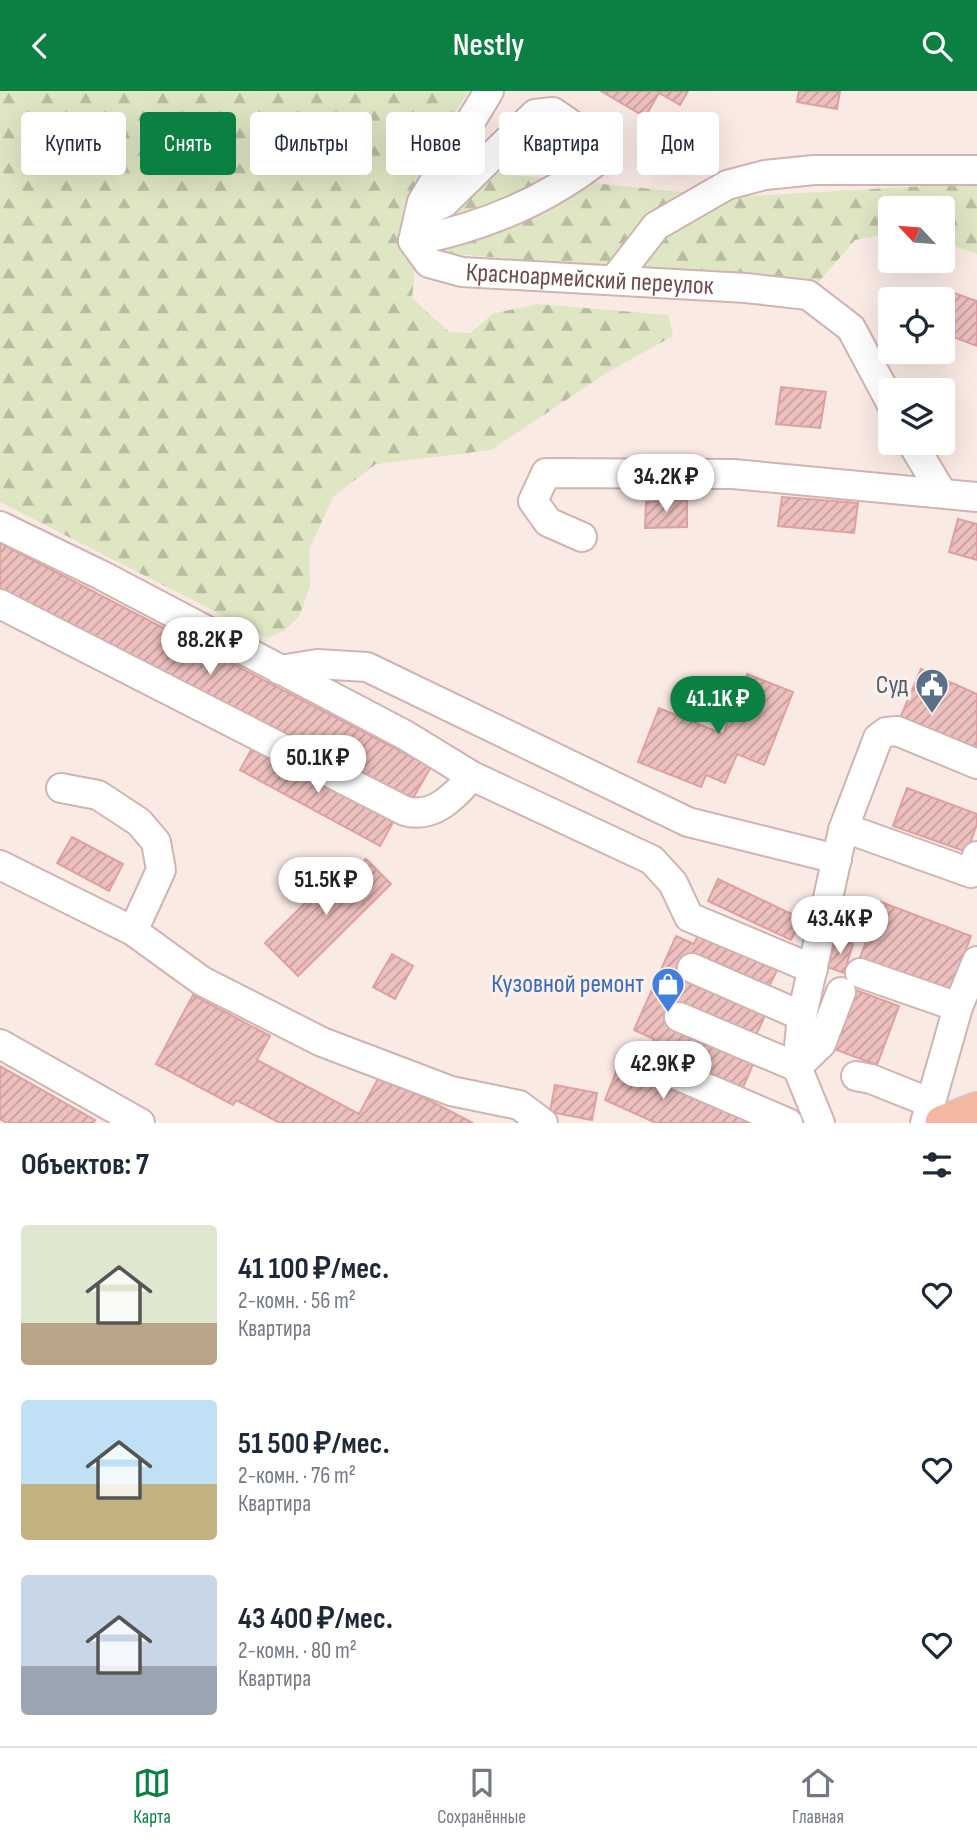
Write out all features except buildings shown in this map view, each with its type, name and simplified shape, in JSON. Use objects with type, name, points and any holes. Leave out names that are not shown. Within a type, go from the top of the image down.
[{"type":"main road","points":[[933,1116],[977,1109]]},
{"type":"street","points":[[416,228],[422,202],[489,91]]},
{"type":"street","points":[[553,112],[598,143],[598,160],[563,187],[453,233],[416,228],[535,114],[553,112]]},
{"type":"street","points":[[614,280],[656,226],[727,185],[765,175],[814,170],[977,170]]},
{"type":"street","name":"Красноармейский переулок","points":[[416,228],[429,263],[462,272],[808,295],[850,328],[878,379]]},
{"type":"street","points":[[919,455],[942,493]]},
{"type":"street","points":[[582,537],[548,522],[533,501],[546,473],[733,474],[977,497]]},
{"type":"street","points":[[0,526],[103,576],[405,735],[472,776],[652,860],[673,883],[689,917],[813,969]]},
{"type":"street","points":[[0,604],[405,811],[421,815],[434,809],[460,790],[472,776]]},
{"type":"street","points":[[280,670],[317,664],[367,667],[688,822],[837,859]]},
{"type":"street","points":[[820,1123],[797,1067],[802,1016],[843,830],[878,738],[886,732],[897,731],[977,764]]},
{"type":"street","points":[[61,788],[98,795],[139,822],[156,842],[161,870],[133,931]]},
{"type":"street","points":[[843,830],[856,832],[971,873],[977,856]]},
{"type":"street","points":[[0,865],[133,931],[202,981],[322,1042],[450,1091],[519,1105],[543,1123]]},
{"type":"street","points":[[856,1076],[933,1116],[958,1006],[977,961]]},
{"type":"street","points":[[692,968],[802,1016]]},
{"type":"street","points":[[797,1067],[821,1044],[851,983],[958,1006]]},
{"type":"street","points":[[679,1017],[797,1067]]},
{"type":"street","points":[[0,1044],[140,1123]]},
{"type":"street","points":[[644,1061],[788,1123]]},
{"type":"green space","points":[[0,91],[469,91],[456,112],[386,112],[386,175],[485,175],[485,172],[731,197],[977,183],[977,254],[956,247],[956,196],[878,196],[878,236],[855,240],[818,283],[660,273],[436,252],[415,269],[412,298],[449,332],[470,333],[494,313],[538,304],[668,315],[673,336],[608,372],[491,450],[376,464],[333,497],[309,550],[310,586],[299,617],[284,631],[267,638],[0,502]]},
{"type":"place","name":"Суд","points":[[932,715]]},
{"type":"place","name":"Кузовной ремонт","points":[[668,1014]]}]
